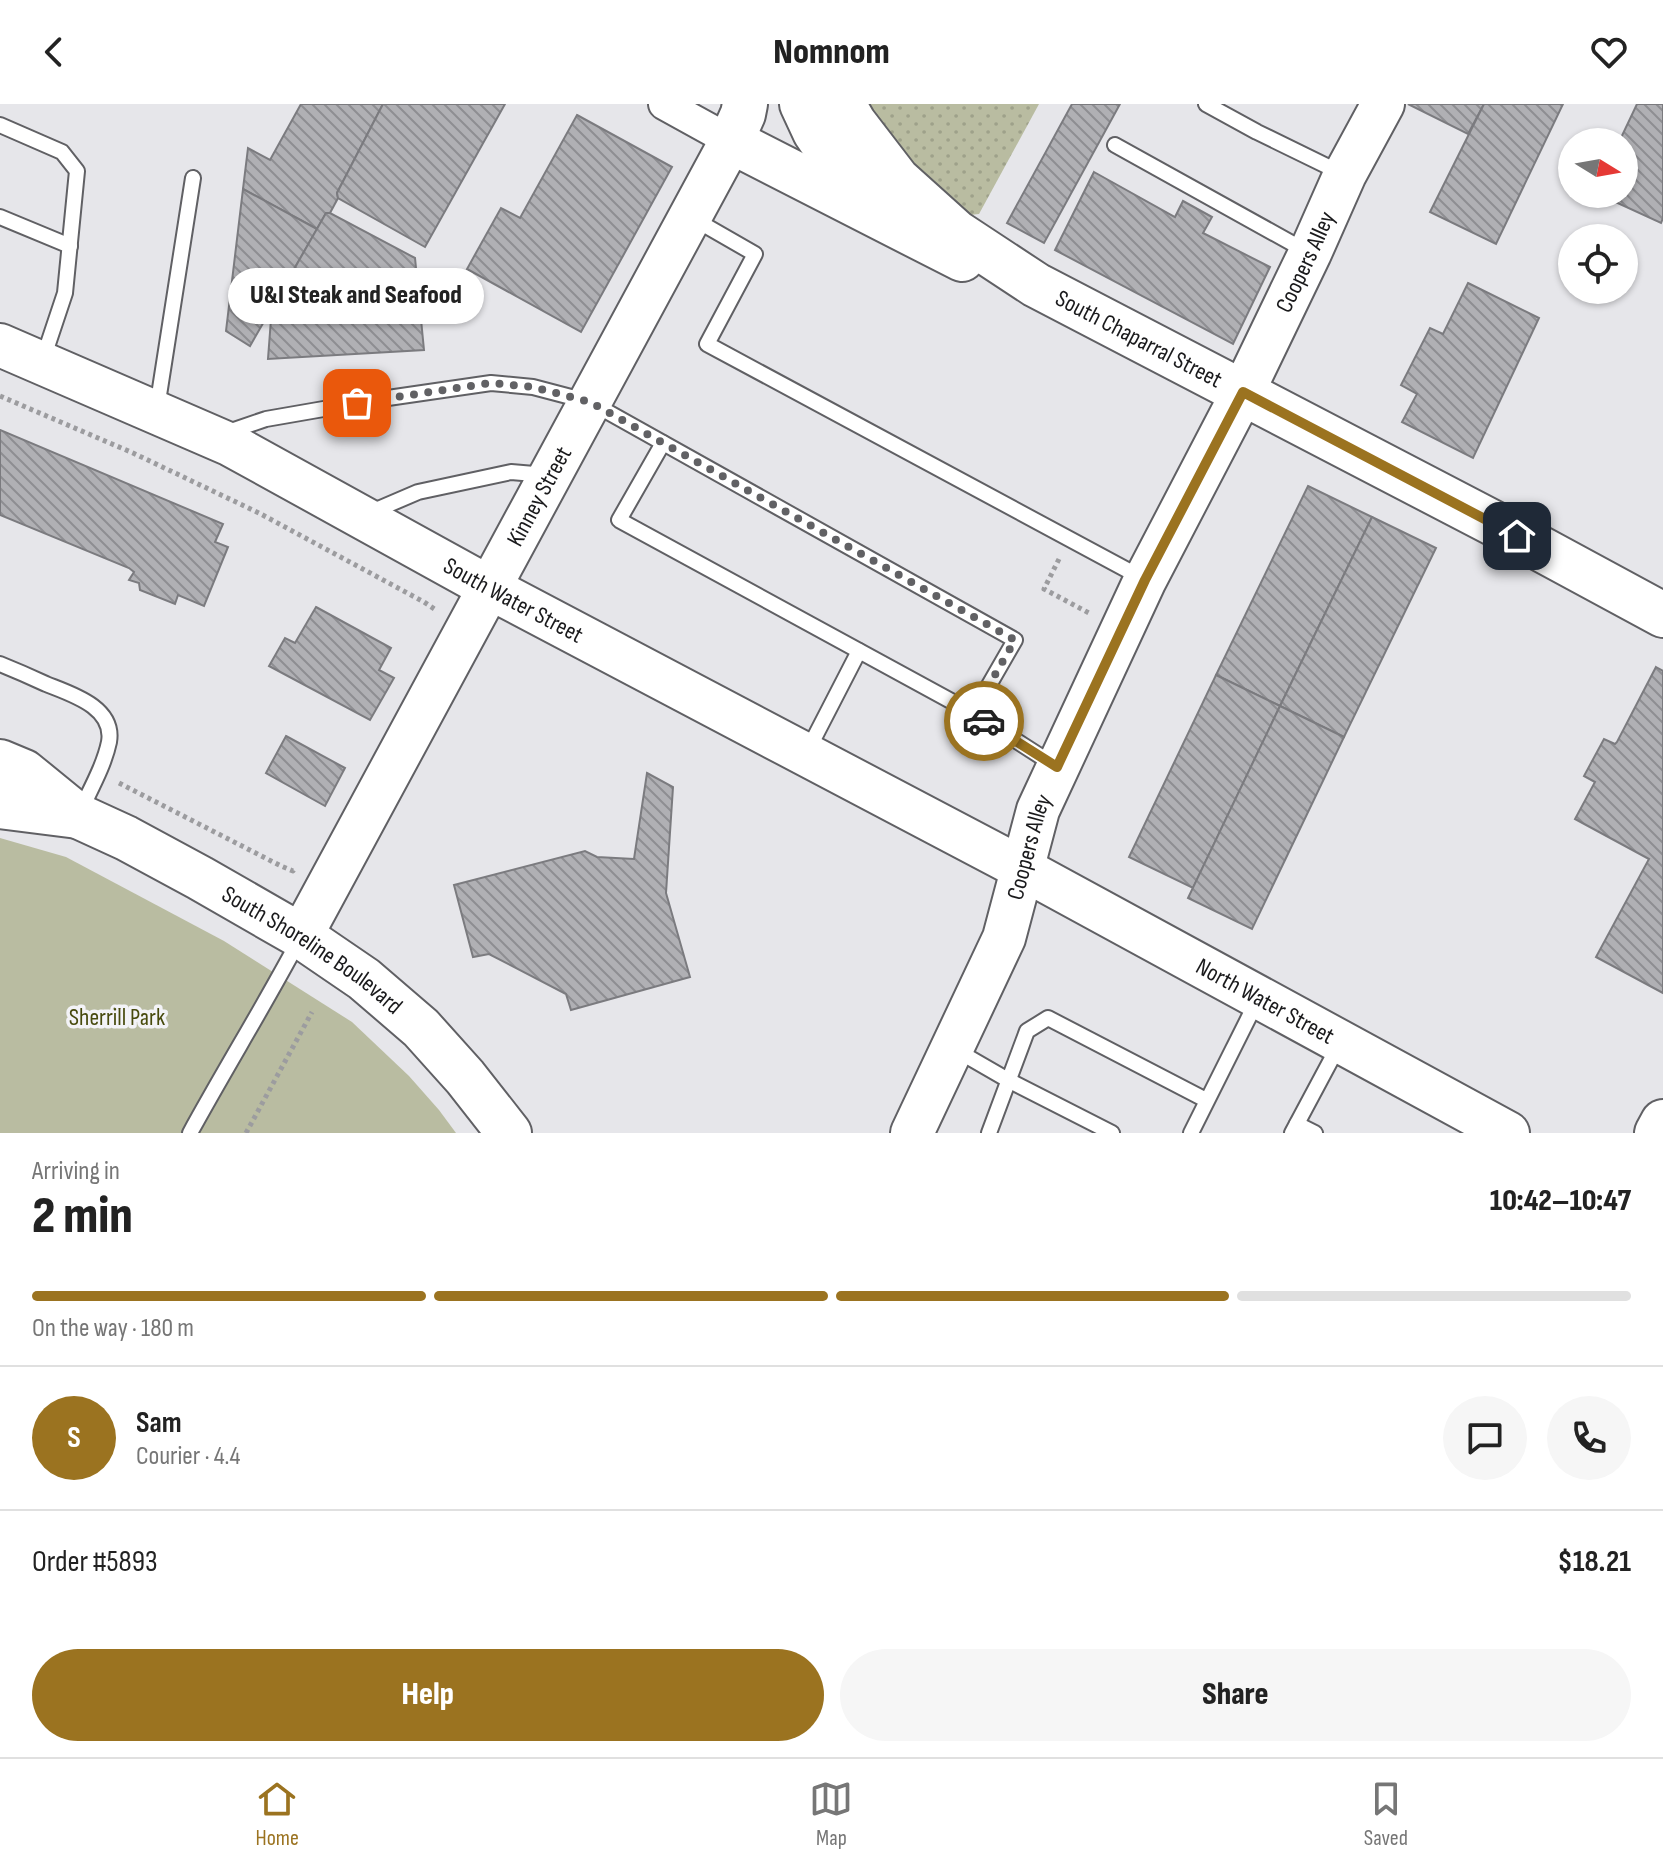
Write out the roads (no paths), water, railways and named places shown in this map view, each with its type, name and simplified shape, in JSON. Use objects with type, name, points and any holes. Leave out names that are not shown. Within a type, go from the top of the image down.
[{"type":"main road","points":[[802,104],[815,132],[843,173],[894,223]]},
{"type":"main road","points":[[843,104],[897,179],[957,233],[1036,285]]},
{"type":"main road","points":[[738,122],[894,223],[957,257],[1036,285]]},
{"type":"main road","name":"South Chaparral Street","points":[[1036,285],[1663,615]]},
{"type":"main road","name":"South Shoreline Boulevard","points":[[0,762],[24,772],[78,816],[126,838],[301,936],[364,979],[421,1028],[509,1133]]},
{"type":"main road","name":"South Shoreline Boulevard","points":[[0,806],[78,816]]},
{"type":"main road","points":[[1657,1133],[1663,1122]]},
{"type":"street","points":[[664,104],[738,122]]},
{"type":"street","name":"Coopers Alley","points":[[1345,174],[1351,104]]},
{"type":"street","name":"Coopers Alley","points":[[912,1133],[1004,938],[1038,810],[1057,767],[1145,580],[1243,392],[1345,174],[1383,104]]},
{"type":"street","name":"Kinney Street","points":[[301,936],[738,122]]},
{"type":"street","name":"South Water Street","points":[[0,345],[231,445],[490,588],[1023,869]]},
{"type":"street","name":"North Water Street","points":[[1023,869],[1503,1132]]},
{"type":"lane","points":[[1206,104],[1345,174]]},
{"type":"lane","points":[[0,125],[62,152],[77,171],[65,293],[41,363]]},
{"type":"lane","points":[[1115,145],[1310,253]]},
{"type":"lane","points":[[156,412],[193,178]]},
{"type":"lane","points":[[690,216],[755,254],[707,344],[1145,580]]},
{"type":"lane","points":[[0,217],[70,246]]},
{"type":"lane","points":[[214,438],[266,419],[491,383],[533,387],[590,402],[1015,640],[973,713]]},
{"type":"lane","points":[[663,443],[619,520],[973,713],[1057,767]]},
{"type":"lane","points":[[361,516],[418,492],[511,472],[550,476]]},
{"type":"lane","points":[[806,754],[859,651]]},
{"type":"lane","points":[[0,664],[85,700],[109,725],[109,741],[78,816]]},
{"type":"lane","points":[[190,1133],[301,936]]},
{"type":"lane","points":[[1191,1133],[1259,997]]},
{"type":"lane","points":[[989,1133],[1027,1031],[1048,1018],[1206,1100]]},
{"type":"lane","points":[[1315,1133],[1295,1128],[1341,1042]]},
{"type":"lane","points":[[952,1048],[1112,1133]]},
{"type":"place","name":"U&I Steak and Seafood","points":[[357,403]]},
{"type":"park label","name":"Sherrill Park","points":[[117,1017]]}]
